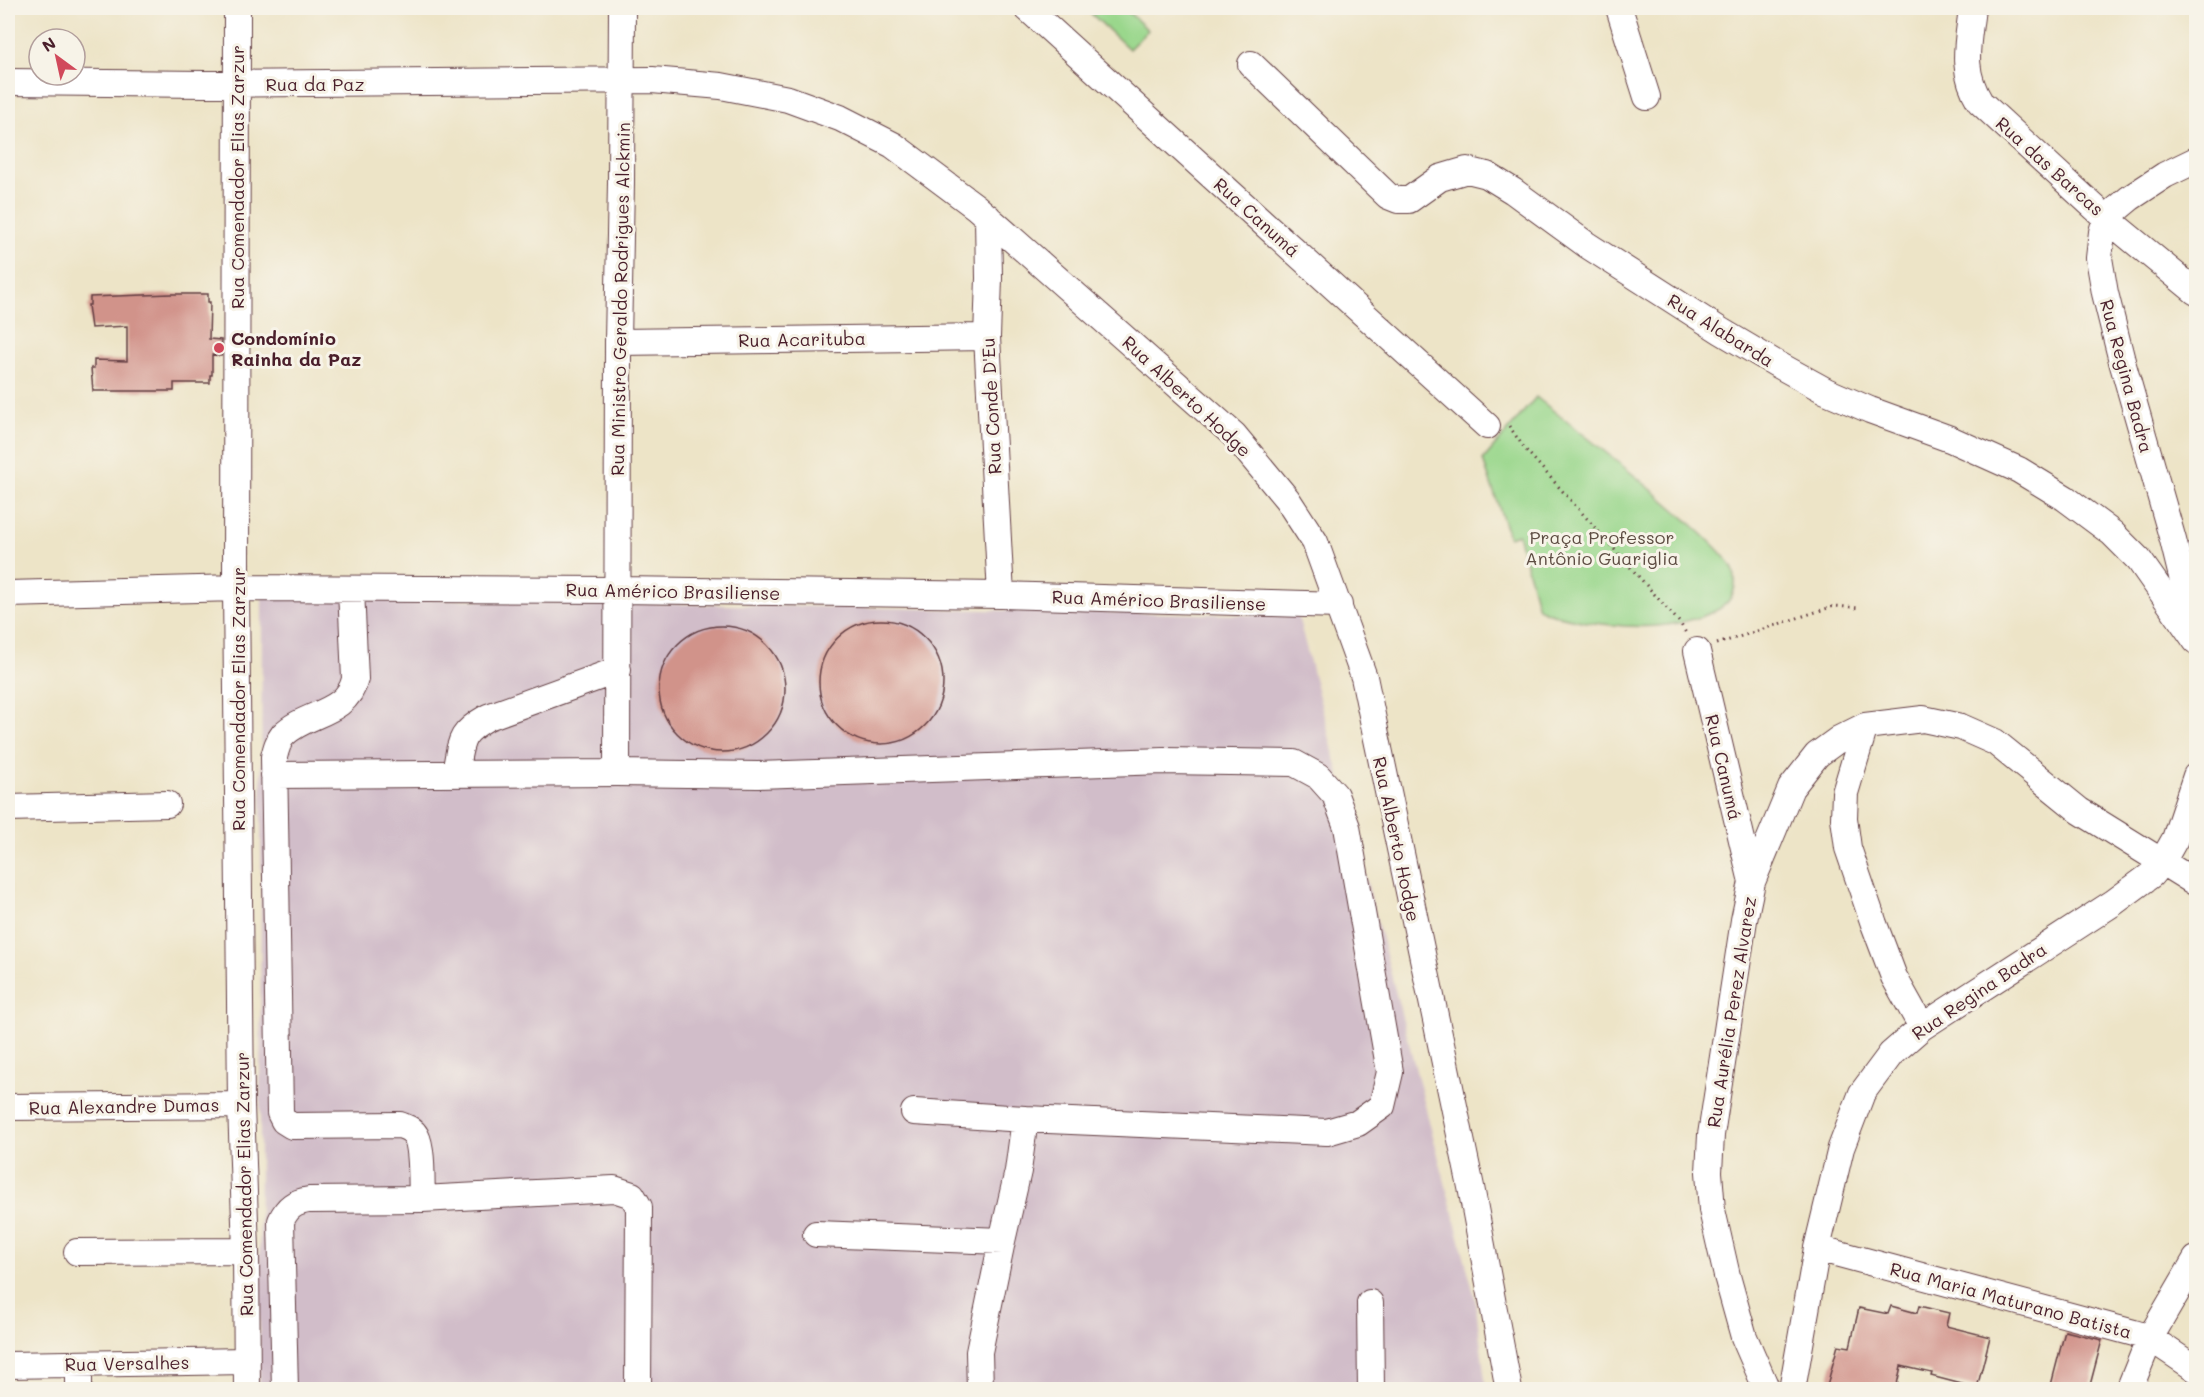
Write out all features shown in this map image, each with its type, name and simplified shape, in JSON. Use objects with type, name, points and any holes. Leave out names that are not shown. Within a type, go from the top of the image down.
[{"type":"street","name":"Rua Comendador Elias Zarzur","points":[[237,8],[236,588],[241,1105],[246,1251],[247,1389]]},
{"type":"street","name":"Rua Ministro Geraldo Rodrigues Alckmin","points":[[617,773],[618,342],[622,8]]},
{"type":"street","name":"Rua Canumá","points":[[1027,8],[1497,424]]},
{"type":"street","points":[[1619,8],[1647,97]]},
{"type":"street","name":"Rua das Barcas","points":[[1972,8],[1966,63],[1970,87],[1980,102],[2106,218],[2196,292]]},
{"type":"street","name":"Rua Alabarda","points":[[1251,64],[1388,196],[1398,200],[1409,200],[1440,178],[1467,170],[1487,175],[1513,191],[1587,245],[1774,363],[1870,410],[1950,439],[2019,470],[2065,498],[2112,533],[2139,560],[2196,640]]},
{"type":"street","name":"Rua Alberto Hodge","points":[[622,81],[652,80],[721,87],[788,99],[840,118],[893,145],[988,217],[1233,435],[1287,499],[1315,542],[1364,677],[1471,1187],[1509,1389]]},
{"type":"street","name":"Rua da Paz","points":[[8,82],[238,84],[622,81]]},
{"type":"street","points":[[2106,218],[2130,198],[2165,175],[2196,160]]},
{"type":"street","name":"Rua Conde D'Eu","points":[[988,217],[987,337],[1001,595]]},
{"type":"street","name":"Rua Regina Badra","points":[[2106,218],[2099,258],[2105,293],[2173,540],[2196,640]]},
{"type":"street","name":"Rua Acarituba","points":[[618,342],[987,337]]},
{"type":"street","name":"Rua Américo Brasiliense","points":[[8,594],[236,588],[351,588],[1001,595],[1339,605]]},
{"type":"street","points":[[351,588],[355,679],[353,688],[347,697],[332,709],[296,726],[283,735],[274,757],[280,1113],[284,1121],[292,1126],[400,1125],[409,1128],[415,1134],[418,1143],[422,1199]]},
{"type":"street","name":"Rua Canumá","points":[[1696,651],[1752,882]]},
{"type":"street","points":[[455,774],[461,742],[470,728],[488,717],[618,670]]},
{"type":"street","name":"Rua Aurélia Perez Alvarez","points":[[1767,1389],[1744,1337],[1726,1276],[1712,1210],[1709,1172],[1711,1135],[1744,920],[1752,882],[1791,788],[1817,755],[1839,739],[1864,726],[1923,719],[1961,727],[1995,742],[2080,811],[2196,883]]},
{"type":"street","points":[[1864,726],[1845,793],[1844,818],[1848,848],[1894,977],[1922,1027]]},
{"type":"street","points":[[274,775],[617,773],[758,775],[1164,761],[1294,763],[1318,776],[1335,795],[1347,827],[1390,1072],[1382,1106],[1358,1123],[1326,1132],[914,1112]]},
{"type":"street","name":"Rua Regina Badra","points":[[1792,1389],[1817,1248],[1841,1148],[1862,1093],[1891,1054],[1922,1027],[2121,898],[2151,875],[2162,862],[2175,839],[2196,776]]},
{"type":"street","points":[[8,808],[166,804]]},
{"type":"street","name":"Rua Alexandre Dumas","points":[[8,1107],[241,1105]]},
{"type":"street","points":[[980,1389],[978,1352],[1017,1171],[1025,1119]]},
{"type":"street","points":[[285,1389],[281,1221],[285,1212],[296,1202],[614,1190],[632,1195],[639,1207],[638,1389]]},
{"type":"street","points":[[816,1234],[1002,1241]]},
{"type":"street","name":"Rua Maria Maturano Batista","points":[[1817,1248],[2150,1338],[2196,1369]]},
{"type":"street","points":[[78,1252],[246,1251]]},
{"type":"street","points":[[2129,1389],[2150,1338],[2196,1259]]},
{"type":"street","points":[[1370,1303],[1371,1389]]},
{"type":"street","name":"Rua Versalhes","points":[[8,1365],[247,1361]]},
{"type":"street","points":[[79,1364],[80,1389]]},
{"type":"path","points":[[1497,424],[1525,449],[1680,622],[1696,651]]},
{"type":"path","points":[[1728,640],[1835,606],[1858,608]]},
{"type":"shaded area","points":[[262,596],[1298,616],[1475,1298],[1486,1389],[259,1390]]},
{"type":"green space","points":[[1085,8],[1124,8],[1148,30],[1129,49]]},
{"type":"green space","name":"Praça Professor Antônio Guariglia","points":[[1536,397],[1677,511],[1725,558],[1734,572],[1735,585],[1727,603],[1699,618],[1678,623],[1646,626],[1588,622],[1552,614],[1538,608],[1518,534],[1509,537],[1483,460]]},
{"type":"building","points":[[208,294],[208,302],[210,302],[209,339],[221,340],[221,356],[212,355],[210,383],[174,383],[174,391],[93,391],[91,368],[94,368],[94,360],[127,361],[127,326],[91,328],[88,305],[90,305],[90,297]]},
{"type":"building","points":[[881,620],[905,624],[925,638],[939,658],[943,682],[939,706],[925,726],[905,740],[881,744],[857,740],[837,726],[823,706],[819,682],[823,658],[837,638],[857,624]]},
{"type":"building","points":[[722,626],[746,631],[767,644],[780,665],[785,689],[780,713],[767,734],[746,747],[722,752],[698,747],[677,734],[664,713],[659,689],[664,665],[677,644],[698,631]]},
{"type":"building","points":[[1891,1306],[1917,1313],[1919,1306],[1949,1313],[1946,1326],[1990,1337],[1977,1388],[1931,1376],[1932,1373],[1901,1366],[1896,1389],[1826,1389],[1838,1345],[1850,1347],[1859,1308],[1888,1314]]},
{"type":"building","points":[[2065,1331],[2102,1340],[2089,1389],[2050,1389]]},
{"type":"place","name":"Condomínio Rainha da Paz","points":[[219,348]]}]
